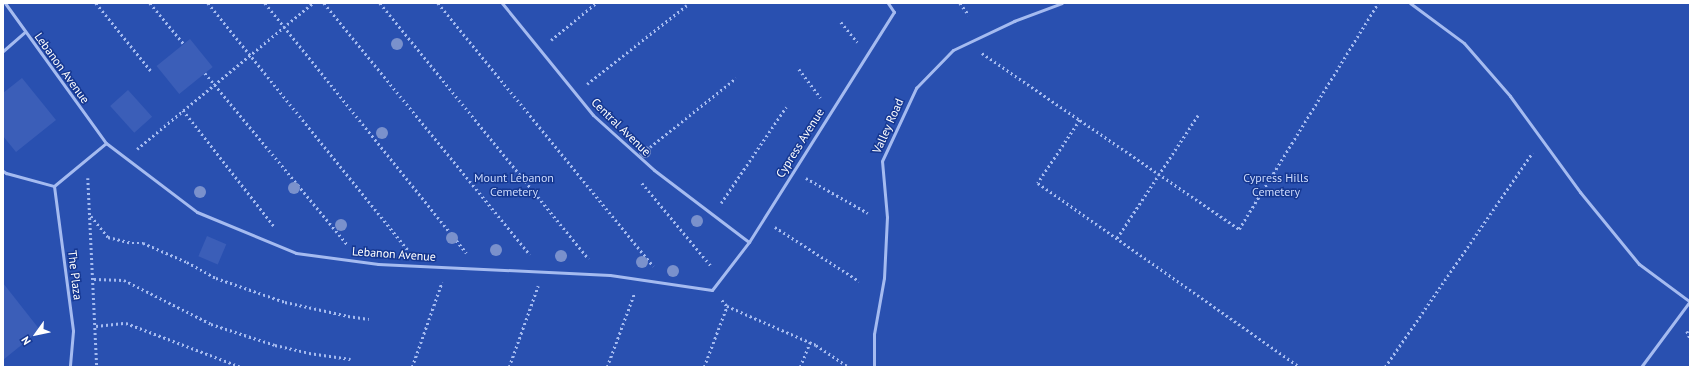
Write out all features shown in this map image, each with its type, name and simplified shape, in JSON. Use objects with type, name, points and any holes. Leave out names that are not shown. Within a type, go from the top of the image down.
[{"type":"lane","name":"Lebanon Avenue","points":[[5,3],[106,143],[197,212],[296,253],[362,262],[602,275],[712,290]]},
{"type":"lane","name":"Central Avenue","points":[[502,3],[593,115],[654,170],[749,242]]},
{"type":"lane","name":"Cypress Avenue","points":[[712,290],[749,242],[894,12],[888,3]]},
{"type":"lane","name":"Valley Road","points":[[874,367],[874,334],[884,278],[887,216],[882,161],[916,88],[953,50],[1014,21],[1062,3]]},
{"type":"lane","points":[[1410,3],[1464,43],[1510,96],[1580,192],[1639,264],[1690,301],[1641,367]]},
{"type":"lane","points":[[3,51],[25,32]]},
{"type":"lane","points":[[3,171],[6,174],[54,186],[106,143]]},
{"type":"lane","name":"The Plaza","points":[[54,186],[73,331],[70,367]]},
{"type":"path","points":[[96,3],[151,71]]},
{"type":"path","points":[[150,3],[184,44]]},
{"type":"path","points":[[208,3],[420,266]]},
{"type":"path","points":[[265,3],[480,269]]},
{"type":"path","points":[[126,158],[313,3]]},
{"type":"path","points":[[324,3],[543,272],[510,367]]},
{"type":"path","points":[[380,3],[602,275]]},
{"type":"path","points":[[438,3],[668,284]]},
{"type":"path","points":[[540,49],[596,3]]},
{"type":"path","points":[[960,3],[969,14]]},
{"type":"path","points":[[968,43],[1239,229],[1378,3]]},
{"type":"path","points":[[575,92],[595,79],[687,5]]},
{"type":"path","points":[[841,22],[867,55]]},
{"type":"path","points":[[799,69],[831,111]]},
{"type":"path","points":[[205,74],[362,262]]},
{"type":"path","points":[[639,156],[736,78]]},
{"type":"path","points":[[713,215],[786,106]]},
{"type":"path","points":[[183,110],[276,228]]},
{"type":"path","points":[[1117,238],[1198,114]]},
{"type":"path","points":[[1080,120],[1038,183],[1300,367]]},
{"type":"path","points":[[1385,367],[1542,140]]},
{"type":"path","points":[[794,171],[868,214]]},
{"type":"path","points":[[639,178],[721,278]]},
{"type":"path","points":[[89,195],[97,367]]},
{"type":"path","points":[[91,216],[108,237],[132,243],[143,243],[187,262],[216,278],[285,302],[342,315],[369,319]]},
{"type":"path","points":[[763,219],[859,281]]},
{"type":"path","points":[[412,367],[447,267]]},
{"type":"path","points":[[94,279],[124,280],[211,324],[275,345],[309,353],[351,359]]},
{"type":"path","points":[[607,367],[639,280]]},
{"type":"path","points":[[712,290],[727,306],[810,342],[849,367]]},
{"type":"path","points":[[704,367],[727,306]]},
{"type":"path","points":[[96,326],[126,323],[241,367]]},
{"type":"path","points":[[800,367],[810,342]]},
{"type":"green space","points":[[3,3],[1690,3],[1690,367],[3,367]]},
{"type":"building","points":[[190,39],[213,67],[179,94],[157,66]]},
{"type":"building","points":[[22,78],[56,120],[16,152],[3,136],[3,93]]},
{"type":"building","points":[[128,90],[152,117],[134,133],[110,106]]},
{"type":"building","points":[[207,236],[226,244],[218,264],[198,256]]},
{"type":"building","points":[[3,283],[40,330],[3,360]]},
{"type":"park label","name":"Mount Lebanon Cemetery","points":[[514,185]]},
{"type":"park label","name":"Cypress Hills Cemetery","points":[[1276,185]]}]
